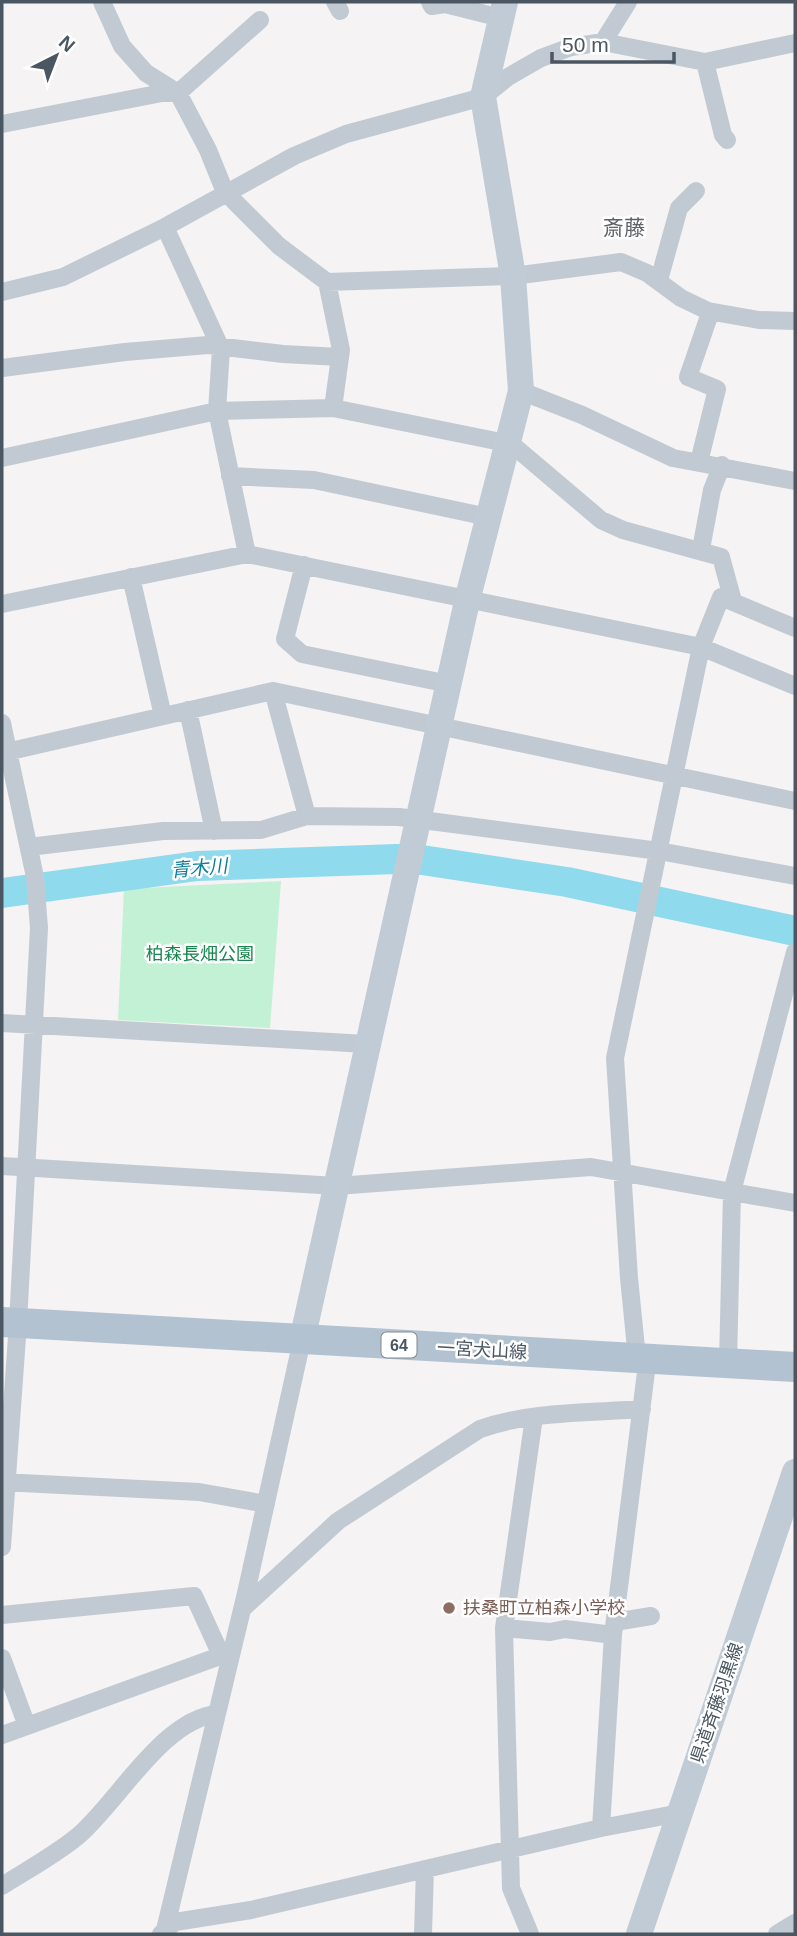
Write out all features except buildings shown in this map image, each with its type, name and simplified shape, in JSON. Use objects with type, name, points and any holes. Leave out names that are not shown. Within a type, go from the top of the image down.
[{"type":"main road","name":"一宮犬山線","points":[[10,1322],[795,1367]]},
{"type":"street","points":[[102,2],[122,46],[146,73],[178,93],[208,150],[225,192],[279,246],[327,282],[513,276],[621,262],[659,280],[681,298],[708,311],[759,320],[795,321]]},
{"type":"street","points":[[163,1933],[217,1714],[226,1653],[243,1608],[366,1045],[468,597],[521,391],[513,276],[483,97],[503,10],[445,4],[432,6],[430,2]]},
{"type":"street","points":[[603,42],[628,2]]},
{"type":"street","points":[[2,124],[162,93],[178,93],[260,20]]},
{"type":"street","points":[[2,292],[63,276],[165,227],[294,156],[346,134],[483,97],[508,77],[541,58],[591,42],[705,62],[795,43]]},
{"type":"street","points":[[705,62],[723,135],[727,140]]},
{"type":"street","points":[[659,280],[679,208],[696,191]]},
{"type":"street","points":[[165,227],[221,349],[217,411],[247,554]]},
{"type":"street","points":[[327,282],[341,350],[332,408]]},
{"type":"street","points":[[699,463],[717,389],[688,377],[708,319],[708,311]]},
{"type":"street","points":[[2,368],[208,345],[221,349],[340,357]]},
{"type":"street","points":[[521,391],[582,415],[666,456],[795,481]]},
{"type":"street","points":[[2,458],[217,411],[332,408],[515,447],[601,520],[623,530],[721,557],[733,601]]},
{"type":"street","points":[[701,550],[709,503],[722,466]]},
{"type":"street","points":[[230,476],[314,480],[488,517]]},
{"type":"street","points":[[2,604],[247,554],[468,597],[701,647],[795,687]]},
{"type":"street","points":[[304,565],[285,639],[302,654],[449,684]]},
{"type":"street","points":[[131,578],[163,716]]},
{"type":"street","points":[[601,1828],[614,1628],[642,1409],[642,1357],[629,1278],[615,1058],[659,851],[672,775],[701,647],[720,597],[795,628]]},
{"type":"street","points":[[5,752],[273,691],[795,801]]},
{"type":"street","points":[[273,691],[307,816]]},
{"type":"street","points":[[188,710],[214,831]]},
{"type":"street","points":[[2,723],[5,752],[36,877],[38,928],[32,1025],[31,1107],[10,1322],[2,1547]]},
{"type":"street","points":[[29,847],[163,831],[261,830],[307,816],[418,820],[659,851],[795,876]]},
{"type":"street","points":[[728,1363],[732,1192],[795,951]]},
{"type":"street","points":[[2,1023],[366,1045]]},
{"type":"street","points":[[2,1166],[337,1186],[591,1167],[795,1203]]},
{"type":"street","points":[[243,1608],[338,1521],[480,1429],[501,1422],[642,1409]]},
{"type":"street","points":[[530,1934],[511,1888],[504,1628],[534,1418]]},
{"type":"street","name":"県道斉藤羽黒線","points":[[639,1934],[795,1472]]},
{"type":"street","points":[[5,1482],[199,1492],[266,1504]]},
{"type":"street","points":[[2,1615],[194,1596],[226,1653]]},
{"type":"street","points":[[504,1628],[550,1632],[614,1628],[651,1616]]},
{"type":"street","points":[[2,1735],[226,1653]]},
{"type":"street","points":[[2,1658],[27,1726]]},
{"type":"street","points":[[2,1886],[79,1835],[101,1808],[188,1724],[217,1714]]},
{"type":"street","points":[[163,1933],[175,1922],[210,1919],[601,1828],[680,1813]]},
{"type":"street","points":[[424,1934],[425,1869]]},
{"type":"street","points":[[777,1934],[795,1923]]},
{"type":"green space","name":"柏森長畑公園","points":[[281,881],[270,1028],[118,1020],[124,889]]},
{"type":"waterway","name":"青木川","points":[[2,893],[197,866],[397,859]]},
{"type":"waterway","name":"青木川","points":[[422,860],[567,882],[795,931]]},
{"type":"place","name":"扶桑町立柏森小学校","points":[[449,1608]]},
{"type":"district","name":"斎藤","points":[[624,227]]}]
